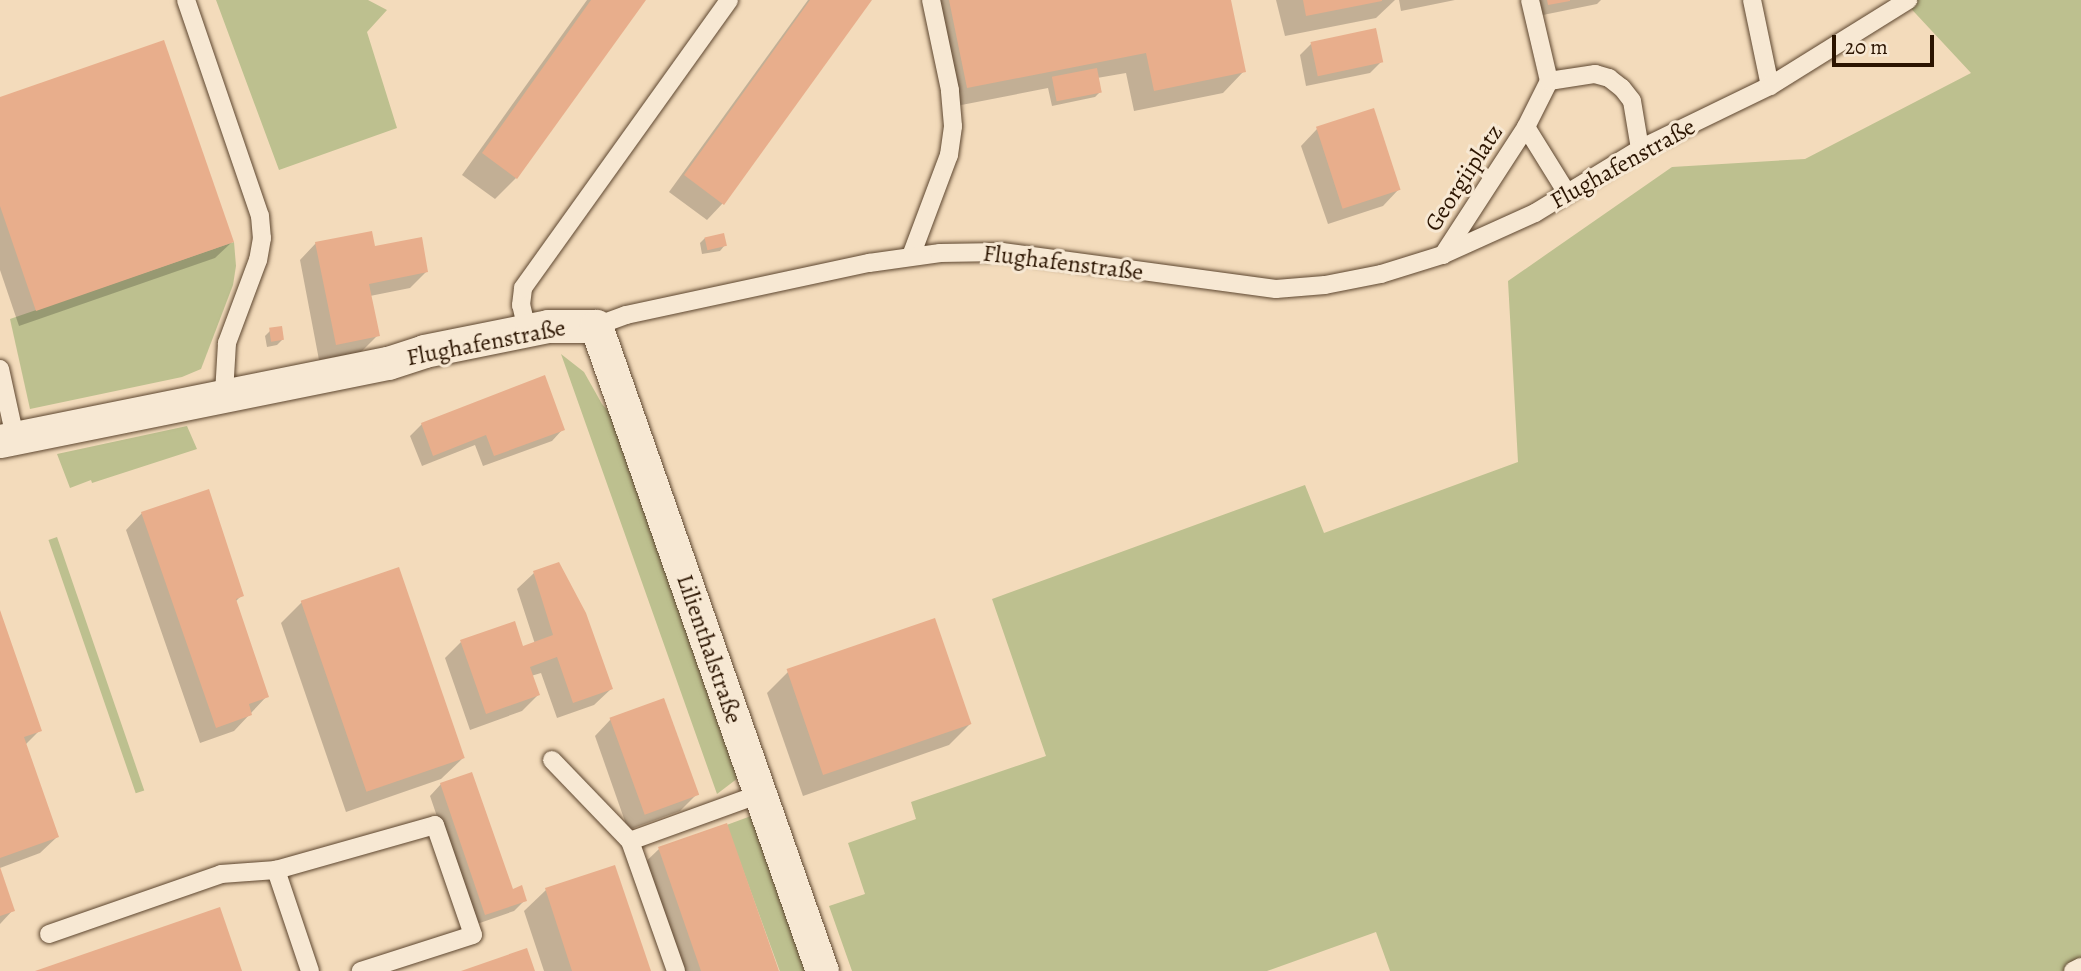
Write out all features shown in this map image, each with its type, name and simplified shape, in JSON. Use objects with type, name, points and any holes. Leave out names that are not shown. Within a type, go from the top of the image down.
[{"type":"street","name":"Flughafenstraße","points":[[7,439],[341,373],[424,351],[527,330],[560,325],[596,326]]},
{"type":"street","name":"Lilienthalstraße","points":[[596,326],[822,971]]},
{"type":"lane","points":[[186,0],[260,216],[262,238],[258,260],[227,343],[224,394]]},
{"type":"lane","points":[[527,330],[521,305],[523,288],[729,0]]},
{"type":"lane","points":[[911,256],[949,155],[953,125],[950,90],[932,0]]},
{"type":"lane","points":[[1530,0],[1549,81],[1595,74],[1609,78],[1622,88],[1632,101],[1640,149]]},
{"type":"lane","points":[[1752,0],[1770,86]]},
{"type":"lane","name":"Flughafenstraße","points":[[596,326],[626,315],[911,256],[1002,251],[1276,289],[1325,285],[1370,276],[1442,255],[1507,228],[1640,149],[1770,86],[1908,0]]},
{"type":"lane","name":"Georgiiplatz","points":[[1442,255],[1527,127],[1549,81]]},
{"type":"lane","name":"Georgiiplatz","points":[[1527,127],[1567,193]]},
{"type":"lane","points":[[0,369],[7,439]]},
{"type":"lane","points":[[552,760],[630,841],[676,971]]},
{"type":"lane","points":[[630,841],[760,794]]},
{"type":"lane","points":[[49,934],[221,874],[276,870],[435,825],[473,935],[361,971]]},
{"type":"lane","points":[[276,870],[310,971]]},
{"type":"lane","points":[[2073,971],[2081,967]]},
{"type":"green space","points":[[216,0],[368,0],[387,10],[367,32],[397,128],[279,170]]},
{"type":"green space","points":[[1903,0],[2081,0],[2081,971],[1390,971],[1376,932],[1267,971],[852,971],[829,906],[865,894],[848,843],[916,819],[911,802],[1046,756],[992,599],[1305,485],[1324,533],[1518,462],[1508,281],[1672,167],[1805,159],[1971,73]]},
{"type":"green space","points":[[234,242],[236,266],[233,285],[201,369],[182,377],[30,409],[10,319]]},
{"type":"green space","points":[[561,354],[584,372],[602,404],[613,416],[738,778],[717,794]]},
{"type":"green space","points":[[187,426],[197,449],[70,488],[57,454]]},
{"type":"green space","points":[[57,537],[144,790],[136,793],[48,540]]},
{"type":"green space","points":[[751,816],[807,970],[780,971],[727,825]]},
{"type":"building","points":[[591,0],[646,0],[517,179],[482,153]]},
{"type":"building","points":[[810,0],[872,0],[724,205],[684,175]]},
{"type":"building","points":[[949,0],[1231,0],[1246,72],[1154,91],[1146,53],[967,88]]},
{"type":"building","points":[[1303,0],[1382,0],[1382,1],[1306,16]]},
{"type":"building","points":[[1547,0],[1570,0],[1570,1],[1548,5]]},
{"type":"building","points":[[1376,28],[1383,62],[1318,76],[1310,42]]},
{"type":"building","points":[[164,40],[234,242],[36,311],[0,206],[0,97]]},
{"type":"building","points":[[1097,68],[1102,93],[1057,101],[1052,77]]},
{"type":"building","points":[[1374,108],[1401,190],[1343,209],[1316,127]]},
{"type":"building","points":[[372,231],[375,246],[422,237],[428,272],[369,284],[380,336],[336,345],[315,242]]},
{"type":"building","points":[[724,233],[727,246],[707,250],[705,237]]},
{"type":"building","points":[[282,326],[284,340],[271,342],[269,328]]},
{"type":"building","points":[[545,375],[565,430],[494,456],[486,435],[433,456],[421,423]]},
{"type":"building","points":[[209,489],[244,596],[236,599],[269,697],[249,704],[252,715],[216,728],[141,512]]},
{"type":"building","points":[[559,562],[586,613],[613,689],[573,703],[557,657],[530,667],[540,695],[486,714],[460,640],[515,621],[523,646],[553,635],[533,571]]},
{"type":"building","points":[[399,567],[465,758],[366,792],[301,601]]},
{"type":"building","points":[[0,610],[42,731],[24,737],[59,837],[0,858]]},
{"type":"building","points":[[935,618],[971,724],[823,775],[787,669]]},
{"type":"building","points":[[664,698],[699,795],[645,815],[609,718]]},
{"type":"building","points":[[472,772],[513,889],[522,885],[527,901],[485,915],[440,783]]},
{"type":"building","points":[[727,823],[779,971],[701,971],[658,847]]},
{"type":"building","points":[[615,865],[651,971],[572,971],[545,888]]},
{"type":"building","points":[[0,867],[15,911],[0,916]]},
{"type":"building","points":[[220,907],[242,971],[35,971]]},
{"type":"building","points":[[527,948],[535,971],[461,971]]}]
